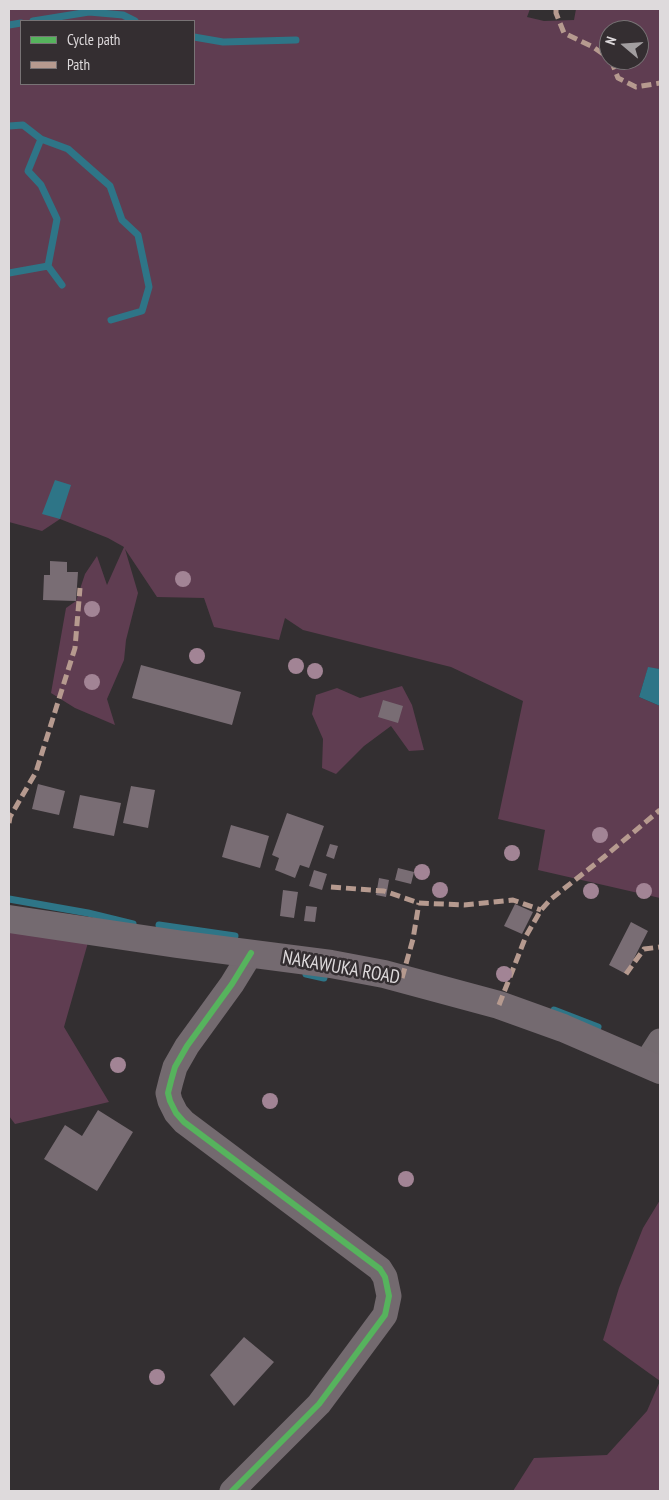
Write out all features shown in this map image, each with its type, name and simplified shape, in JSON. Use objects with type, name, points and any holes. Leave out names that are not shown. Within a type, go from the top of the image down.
[{"type":"main road","name":"NAKAWUKA ROAD","points":[[9,918],[177,944],[332,964],[384,974],[499,1005],[655,1058]]},
{"type":"street","points":[[232,1491],[319,1404],[385,1315],[389,1296],[385,1276],[380,1269],[184,1122],[176,1113],[170,1101],[168,1093],[175,1068],[187,1046],[232,984],[250,953]]},
{"type":"shaded area","points":[[9,9],[530,9],[527,17],[544,21],[574,20],[576,9],[660,9],[660,669],[648,668],[639,697],[660,706],[660,898],[538,870],[545,830],[498,819],[523,701],[451,667],[303,630],[285,618],[279,640],[214,627],[204,598],[157,597],[125,549],[138,593],[126,640],[124,660],[107,699],[115,725],[75,708],[51,693],[66,608],[76,601],[85,574],[97,556],[107,585],[124,547],[108,538],[60,519],[42,531],[9,522]]},
{"type":"shaded area","points":[[402,686],[412,705],[424,750],[409,751],[391,726],[364,746],[336,774],[322,768],[323,739],[312,714],[316,695],[337,688],[360,698]]},
{"type":"shaded area","points":[[9,921],[89,939],[64,1027],[109,1102],[15,1124],[9,1116]]},
{"type":"shaded area","points":[[660,1200],[660,1381],[603,1340],[619,1288],[643,1228]]},
{"type":"shaded area","points":[[660,1381],[660,1491],[513,1491],[534,1458],[607,1455],[647,1411]]},
{"type":"water","points":[[55,480],[71,485],[60,519],[42,514]]},
{"type":"water","points":[[648,667],[660,669],[660,706],[639,697]]},
{"type":"building","points":[[50,561],[67,562],[67,572],[78,572],[76,601],[43,600],[44,575],[50,575]]},
{"type":"building","points":[[141,665],[241,692],[232,725],[132,698]]},
{"type":"building","points":[[383,700],[403,706],[398,723],[378,717]]},
{"type":"building","points":[[38,784],[65,791],[59,815],[32,809]]},
{"type":"building","points":[[131,786],[155,790],[148,828],[123,823]]},
{"type":"building","points":[[80,795],[121,803],[114,836],[73,828]]},
{"type":"building","points":[[287,813],[324,826],[309,868],[300,865],[295,878],[275,870],[279,858],[272,855]]},
{"type":"building","points":[[231,825],[269,836],[260,868],[222,857]]},
{"type":"building","points":[[330,844],[338,846],[334,859],[326,856]]},
{"type":"building","points":[[398,868],[414,872],[411,884],[395,880]]},
{"type":"building","points":[[314,870],[327,874],[322,890],[309,886]]},
{"type":"building","points":[[379,878],[389,880],[386,897],[376,895]]},
{"type":"building","points":[[283,890],[298,892],[294,918],[280,916]]},
{"type":"building","points":[[515,904],[533,912],[522,934],[504,926]]},
{"type":"building","points":[[306,906],[317,907],[315,922],[304,921]]},
{"type":"building","points":[[631,922],[648,931],[626,974],[609,965]]},
{"type":"building","points":[[98,1110],[133,1132],[97,1191],[44,1159],[65,1125],[82,1136]]},
{"type":"building","points":[[244,1337],[274,1362],[234,1406],[210,1375]]},
{"type":"waterway","points":[[39,20],[89,12],[123,15],[133,20]]},
{"type":"waterway","points":[[9,25],[20,23]]},
{"type":"waterway","points":[[195,37],[223,42],[296,40]]},
{"type":"waterway","points":[[9,126],[23,125],[41,139],[28,171],[41,185],[57,219],[48,266],[62,285]]},
{"type":"waterway","points":[[41,139],[68,149],[110,186],[122,220],[138,235],[149,287],[142,311],[111,320]]},
{"type":"waterway","points":[[9,273],[48,266]]},
{"type":"waterway","points":[[9,899],[88,913],[133,924]]},
{"type":"waterway","points":[[159,925],[235,936]]},
{"type":"waterway","points":[[306,974],[324,978]]},
{"type":"waterway","points":[[554,1010],[598,1027]]},
{"type":"marked path","points":[[556,9],[564,33],[599,51]]},
{"type":"marked path","points":[[615,70],[618,78],[636,87],[660,83]]},
{"type":"marked path","points":[[9,823],[10,817],[36,772],[75,648],[80,588]]},
{"type":"marked path","points":[[499,1005],[526,936],[541,910],[551,899],[660,810]]},
{"type":"marked path","points":[[331,887],[384,891],[419,903],[464,905],[513,900],[541,910]]},
{"type":"marked path","points":[[402,978],[413,939],[419,903]]},
{"type":"marked path","points":[[626,974],[644,949],[660,947]]},
{"type":"cycle path","points":[[232,1491],[319,1404],[385,1315],[389,1296],[385,1277],[380,1269],[184,1122],[176,1113],[170,1101],[168,1093],[175,1067],[187,1046],[232,984],[251,953]]}]
